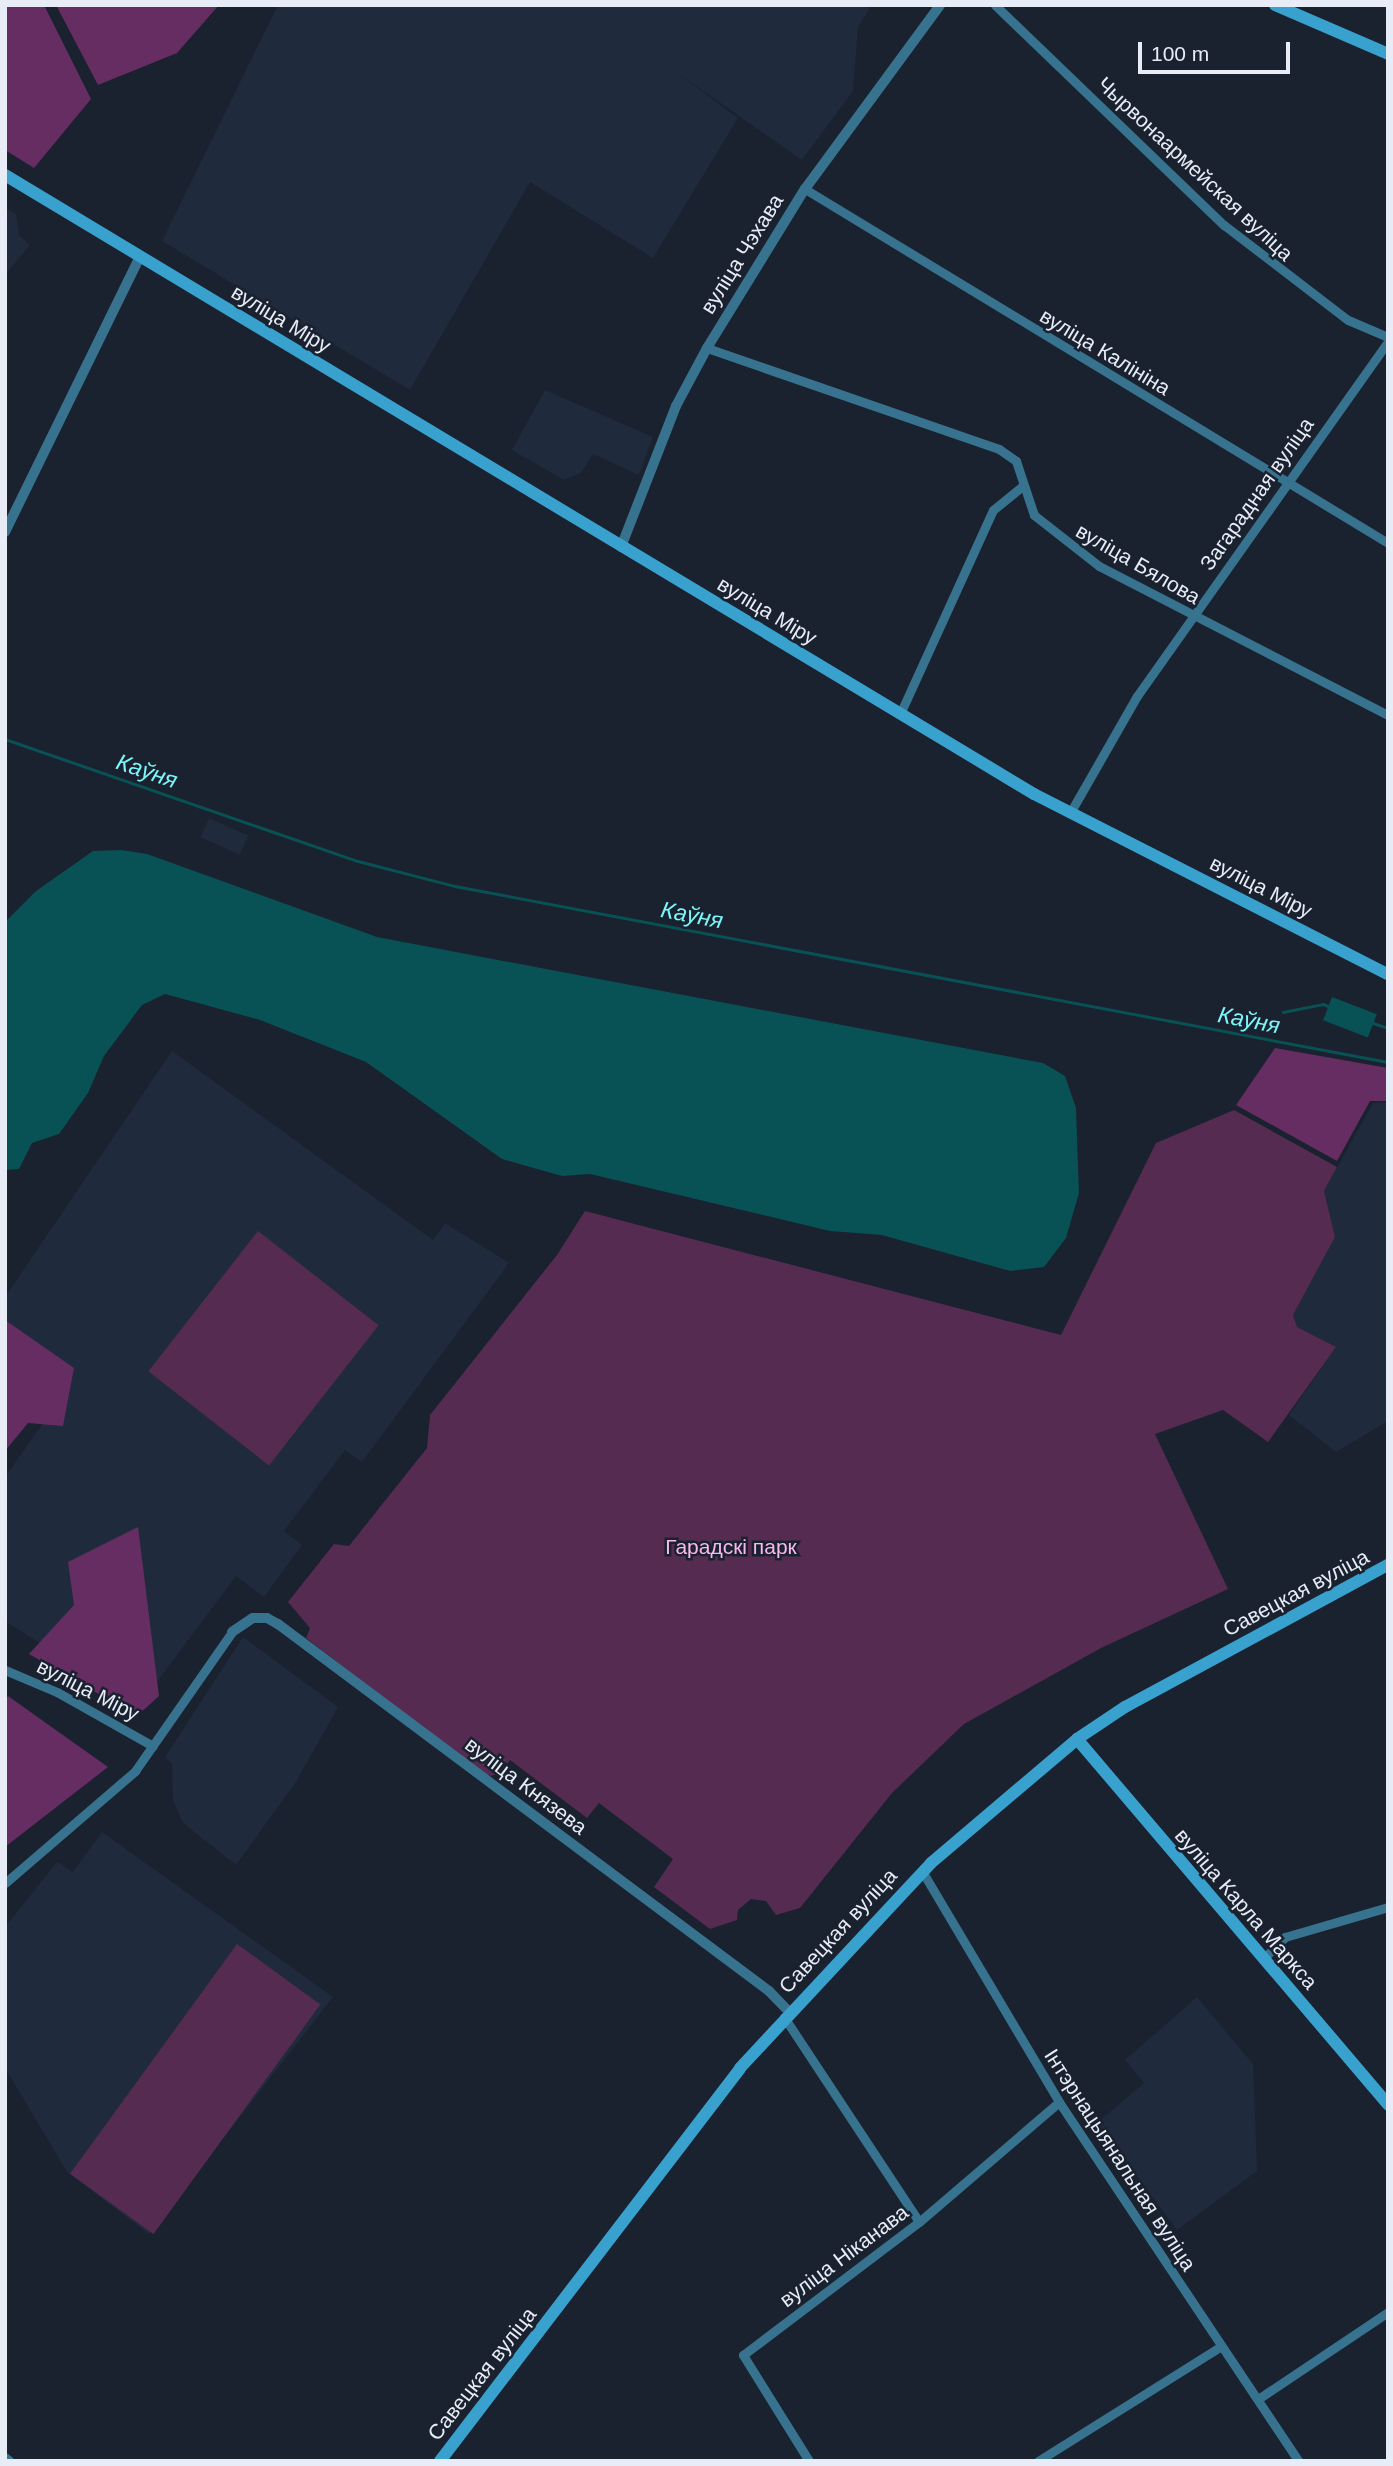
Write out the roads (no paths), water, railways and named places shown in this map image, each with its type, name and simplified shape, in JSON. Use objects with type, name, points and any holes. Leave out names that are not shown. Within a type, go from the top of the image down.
[{"type":"main road","points":[[1276,5],[1388,54]]},
{"type":"main road","name":"вуліца Міру","points":[[5,175],[621,547],[1070,813],[1388,974]]},
{"type":"main road","name":"Савецкая вуліца","points":[[440,2461],[787,2015],[922,1871],[1077,1739],[1125,1707],[1388,1565]]},
{"type":"main road","name":"вуліца Карла Маркса","points":[[1077,1739],[1388,2104]]},
{"type":"street","name":"вуліца Чэхава","points":[[621,547],[676,406],[707,348],[804,189],[940,5]]},
{"type":"street","name":"Чырвонаармейская вуліца","points":[[995,5],[1224,225],[1348,320],[1388,339]]},
{"type":"street","name":"вуліца Калініна","points":[[804,189],[1388,543]]},
{"type":"street","points":[[5,532],[141,257]]},
{"type":"street","name":"Загарадная вуліца","points":[[1070,813],[1137,696],[1388,339]]},
{"type":"street","name":"вуліца Бялова","points":[[707,348],[999,449],[1016,461],[1034,515],[1048,530],[1099,566],[1388,715]]},
{"type":"street","points":[[900,714],[993,510],[1023,486]]},
{"type":"street","name":"вуліца Князева","points":[[232,1632],[253,1618],[278,1624],[748,1975],[787,2015]]},
{"type":"street","points":[[5,1883],[135,1771],[232,1632]]},
{"type":"street","name":"вуліца Міру","points":[[5,1670],[57,1692],[153,1746]]},
{"type":"street","name":"Інтэрнацыянальная вуліца","points":[[922,1871],[1059,2102],[1298,2461]]},
{"type":"street","points":[[1264,1958],[1285,1937],[1388,1907]]},
{"type":"street","points":[[787,2015],[919,2222]]},
{"type":"street","name":"вуліца Ніканава","points":[[809,2461],[743,2355],[919,2222],[1059,2102]]},
{"type":"street","points":[[1258,2399],[1388,2312]]},
{"type":"street","points":[[1038,2461],[1221,2346]]},
{"type":"waterway","name":"Каўня","points":[[5,739],[358,861],[455,886],[1388,1062]]},
{"type":"waterway","points":[[1283,1012],[1323,1004],[1331,1007]]},
{"type":"waterway","points":[[1373,1023],[1388,1028]]},
{"type":"park label","name":"Гарадскі парк","points":[[731,1547]]}]
